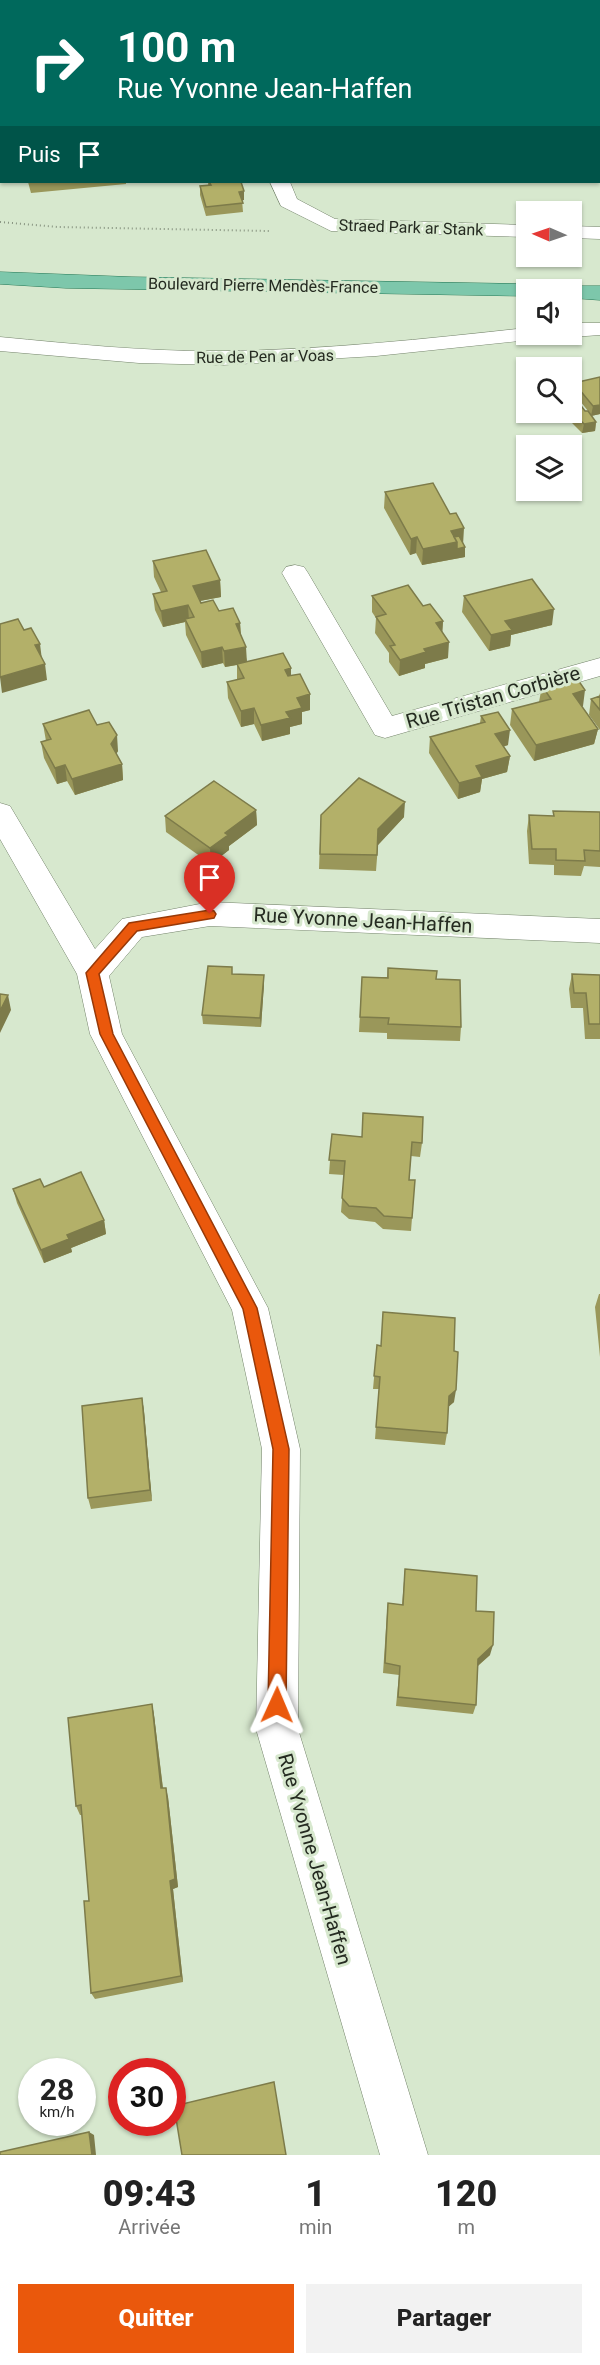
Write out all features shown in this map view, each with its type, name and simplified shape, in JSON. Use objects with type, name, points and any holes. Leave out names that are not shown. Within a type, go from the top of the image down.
[{"type":"main road","name":"Boulevard Pierre Mendès-France","points":[[0,278],[100,284],[516,290]]},
{"type":"main road","points":[[582,292],[600,293]]},
{"type":"street","name":"Straed Park ar Stank","points":[[280,183],[288,202],[332,225],[516,231]]},
{"type":"street","points":[[582,232],[600,233]]},
{"type":"street","points":[[582,330],[597,329]]},
{"type":"street","name":"Rue de Pen ar Voas","points":[[0,344],[125,356],[221,358],[343,354],[516,335]]},
{"type":"street","name":"Rue Tristan Corbière","points":[[295,573],[385,728],[600,667]]},
{"type":"street","points":[[0,813],[93,973]]},
{"type":"street","name":"Rue Yvonne Jean-Haffen","points":[[404,2155],[277,1729],[281,1449],[250,1308],[106,1034],[93,973],[133,927],[210,914],[600,931]]},
{"type":"path","points":[[0,222],[58,227],[281,232],[332,225]]},
{"type":"building","points":[[210,183],[241,183],[244,191],[239,192],[243,203],[206,207],[200,186],[211,185]]},
{"type":"building","points":[[600,377],[600,405],[593,406],[582,393],[582,381]]},
{"type":"building","points":[[582,407],[596,422],[584,424],[582,422]]},
{"type":"building","points":[[433,483],[450,514],[456,513],[464,528],[451,531],[457,542],[423,549],[417,537],[411,539],[385,492]]},
{"type":"building","points":[[459,536],[465,547],[457,549],[454,537]]},
{"type":"building","points":[[206,550],[220,580],[193,586],[201,603],[213,600],[219,611],[233,608],[240,623],[236,624],[246,647],[224,651],[222,647],[201,652],[185,619],[194,617],[188,605],[161,611],[153,594],[167,591],[153,561]]},
{"type":"building","points":[[532,579],[554,609],[505,621],[512,630],[491,635],[464,596]]},
{"type":"building","points":[[408,585],[423,606],[430,604],[443,621],[436,623],[449,642],[424,649],[426,652],[400,660],[390,646],[395,645],[376,617],[386,614],[372,596]]},
{"type":"building","points":[[18,619],[24,630],[31,628],[40,644],[35,645],[45,664],[0,677],[0,624]]},
{"type":"building","points":[[283,653],[291,668],[285,670],[288,676],[300,674],[310,694],[297,698],[302,708],[286,712],[290,718],[261,725],[254,708],[241,711],[227,682],[244,678],[237,664]]},
{"type":"building","points":[[576,677],[585,690],[573,694],[598,729],[536,745],[512,709],[551,699],[542,686]]},
{"type":"building","points":[[600,696],[600,710],[591,699]]},
{"type":"building","points":[[89,710],[97,725],[109,722],[117,735],[111,744],[122,764],[72,779],[65,765],[55,768],[41,742],[51,739],[43,724]]},
{"type":"building","points":[[498,712],[510,730],[495,734],[510,756],[476,766],[482,777],[459,783],[430,737],[485,722],[481,716]]},
{"type":"building","points":[[359,778],[405,802],[378,829],[377,855],[320,854],[321,815]]},
{"type":"building","points":[[214,781],[256,810],[225,833],[228,835],[210,848],[165,816]]},
{"type":"building","points":[[553,811],[600,812],[600,851],[584,850],[585,861],[556,860],[556,849],[532,849],[529,815],[554,816]]},
{"type":"building","points":[[208,966],[232,967],[232,974],[264,975],[260,1018],[202,1015]]},
{"type":"building","points":[[388,968],[437,971],[436,979],[460,980],[461,1027],[388,1024],[389,1018],[360,1017],[362,977],[388,978]]},
{"type":"building","points":[[572,974],[600,975],[600,1024],[589,1024],[586,993],[574,993]]},
{"type":"building","points":[[0,994],[8,995],[0,1011]]},
{"type":"building","points":[[363,1113],[423,1117],[422,1143],[412,1142],[409,1180],[415,1180],[412,1218],[384,1216],[376,1208],[349,1206],[342,1198],[345,1161],[329,1160],[332,1134],[362,1137]]},
{"type":"building","points":[[81,1172],[104,1220],[67,1235],[69,1239],[41,1250],[13,1189],[40,1179],[44,1187]]},
{"type":"building","points":[[383,1312],[455,1318],[454,1351],[458,1352],[456,1390],[449,1396],[447,1433],[376,1427],[380,1377],[374,1376],[377,1345],[381,1346]]},
{"type":"building","points":[[142,1398],[150,1490],[88,1498],[82,1406]]},
{"type":"building","points":[[405,1569],[477,1576],[476,1611],[494,1612],[493,1645],[478,1659],[476,1705],[398,1697],[400,1666],[385,1663],[388,1603],[403,1605]]},
{"type":"building","points":[[152,1704],[161,1788],[166,1788],[175,1879],[170,1881],[181,1976],[91,1993],[84,1901],[89,1901],[81,1805],[76,1806],[68,1718]]},
{"type":"building","points":[[274,2082],[286,2155],[182,2155],[179,2136],[186,2136],[186,2103]]},
{"type":"building","points":[[71,2136],[90,2136],[92,2155],[0,2155],[0,2152]]},
{"type":"route","points":[[210,914],[133,927],[93,973],[106,1034],[250,1308],[281,1449],[277,1705]]}]
